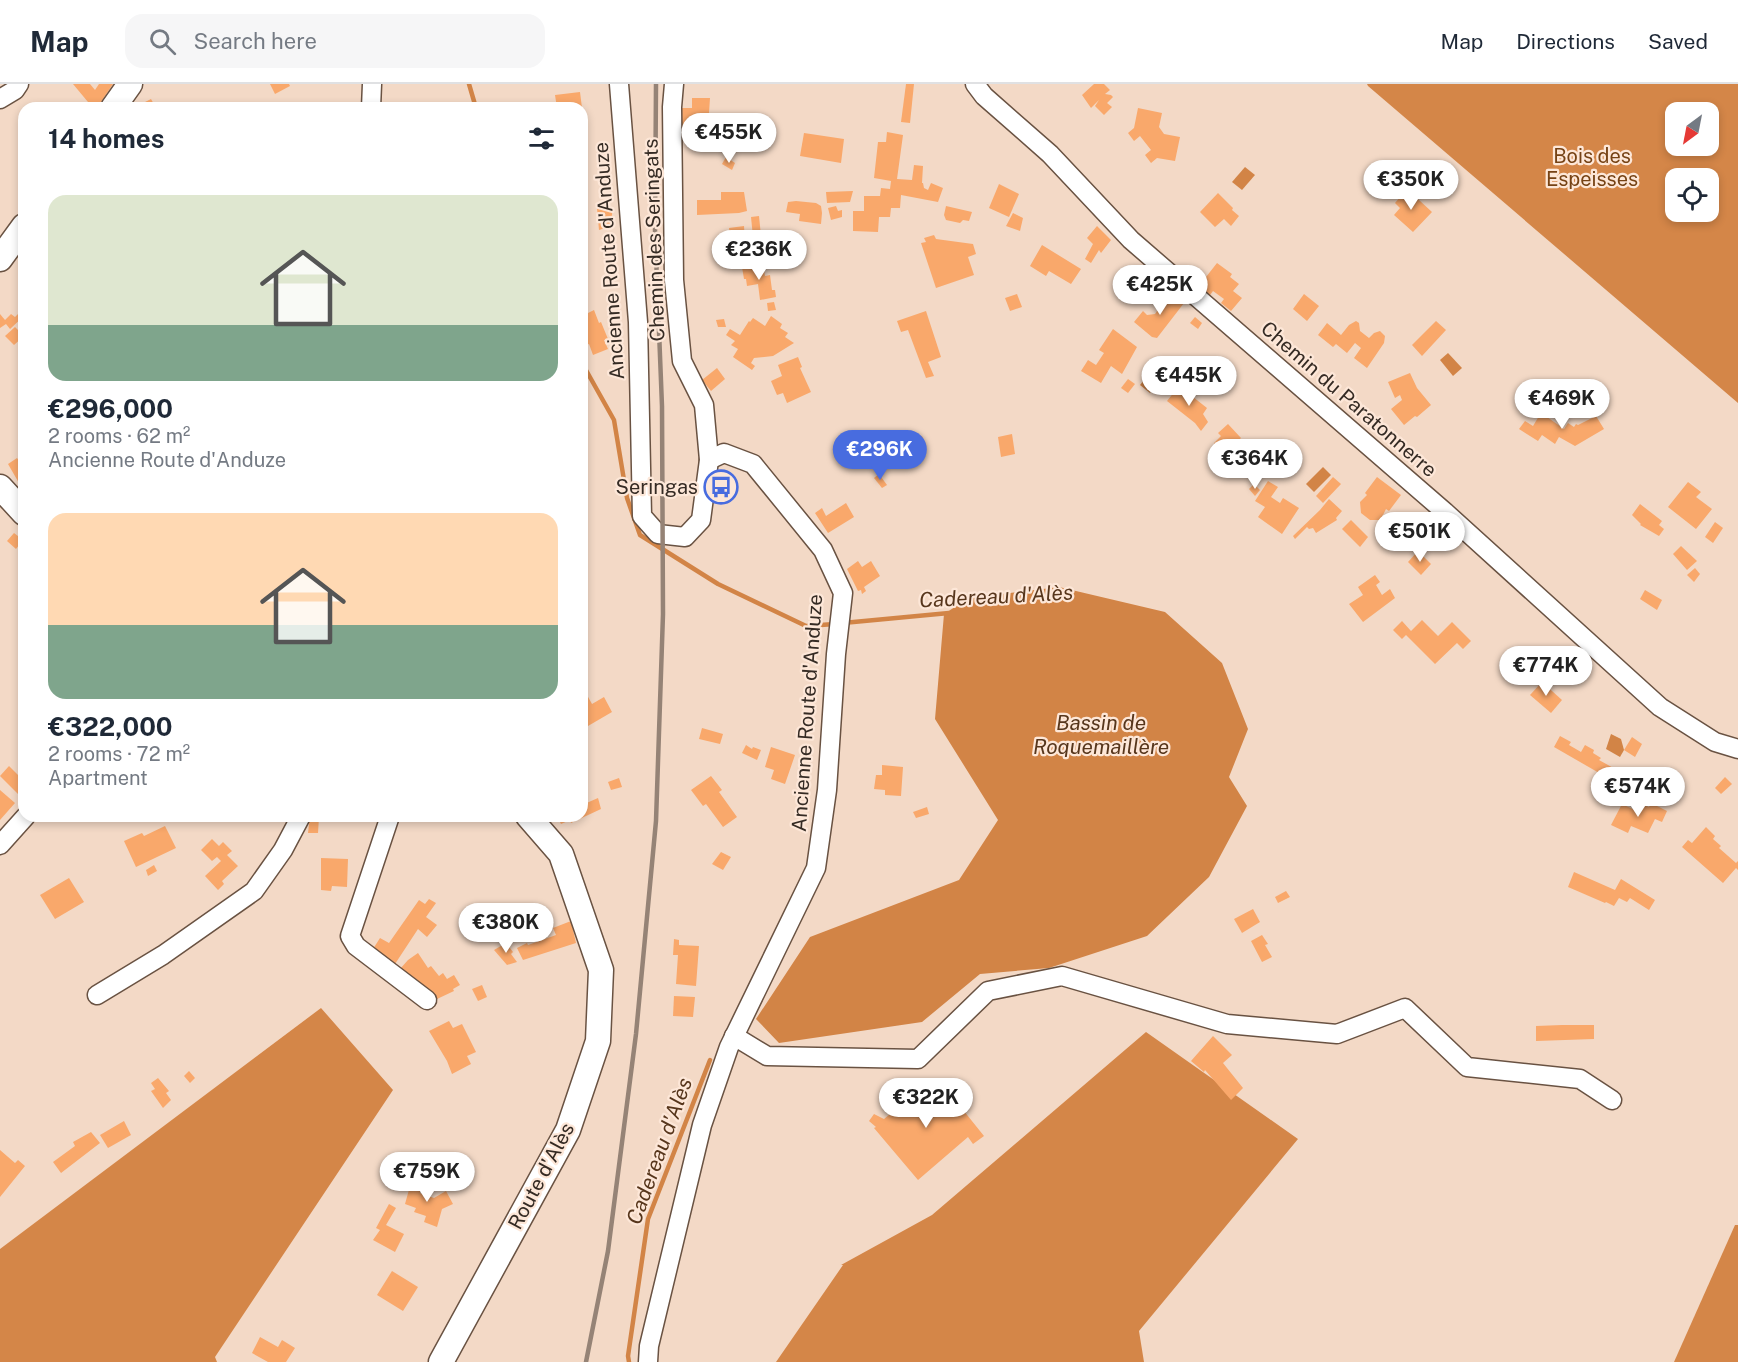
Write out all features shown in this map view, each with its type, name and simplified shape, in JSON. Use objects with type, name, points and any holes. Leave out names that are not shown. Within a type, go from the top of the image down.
[{"type":"main road","points":[[117,102],[130,84]]},
{"type":"main road","points":[[0,260],[18,234]]},
{"type":"main road","points":[[0,486],[18,506]]},
{"type":"main road","name":"Route d'Alès","points":[[441,1362],[568,1130],[598,1041],[601,970],[561,854],[533,822]]},
{"type":"street","points":[[0,99],[20,84]]},
{"type":"street","points":[[371,102],[372,84]]},
{"type":"street","name":"Ancienne Route d'Anduze","points":[[619,84],[638,322],[642,516],[658,534],[685,537],[701,520],[709,460],[724,453],[753,464],[823,550],[843,593],[826,790],[816,868],[734,1035],[702,1125],[649,1346],[648,1362]]},
{"type":"street","name":"Chemin des Seringats","points":[[674,84],[672,107],[676,303],[682,361],[704,405],[709,460]]},
{"type":"street","name":"Chemin du Paratonnerre","points":[[975,84],[984,96],[1050,154],[1131,240],[1428,497],[1660,707],[1716,742],[1738,749]]},
{"type":"street","points":[[0,845],[21,822]]},
{"type":"street","points":[[97,995],[163,955],[254,891],[283,850],[298,822]]},
{"type":"street","points":[[388,822],[350,936],[356,946],[427,1000]]},
{"type":"street","points":[[734,1035],[767,1056],[918,1059],[988,991],[1062,976],[1227,1024],[1337,1034],[1405,1008],[1467,1067],[1580,1078],[1612,1100]]},
{"type":"green space","name":"Bois des Espeisses","points":[[1367,84],[1738,84],[1738,403],[1368,86]]},
{"type":"green space","points":[[321,1008],[393,1090],[215,1357],[217,1362],[0,1362],[0,1249]]},
{"type":"green space","points":[[1146,1032],[1298,1139],[1139,1331],[1144,1362],[776,1362],[843,1265],[841,1265],[932,1215]]},
{"type":"green space","points":[[1735,1225],[1738,1225],[1738,1362],[1674,1362]]},
{"type":"water","points":[[1245,167],[1255,175],[1242,190],[1232,182]]},
{"type":"water","points":[[1448,353],[1462,368],[1453,376],[1440,360]]},
{"type":"water","points":[[1154,368],[1163,376],[1150,393],[1140,385]]},
{"type":"water","points":[[1323,467],[1331,475],[1314,492],[1306,484]]},
{"type":"water","name":"Bassin de Roquemaillère","points":[[1059,587],[1165,612],[1222,663],[1248,729],[1229,777],[1247,806],[1209,877],[1147,936],[1049,968],[980,974],[922,1022],[779,1043],[756,1019],[810,937],[959,880],[998,820],[935,719],[944,614],[969,598]]},
{"type":"water","points":[[1611,734],[1621,739],[1624,750],[1620,757],[1606,749]]},
{"type":"building","points":[[73,84],[90,84],[95,90],[99,84],[113,84],[101,102],[88,102]]},
{"type":"building","points":[[270,84],[289,84],[290,86],[275,94]]},
{"type":"building","points":[[906,84],[914,84],[910,123],[901,122]]},
{"type":"building","points":[[1094,84],[1104,84],[1110,90],[1105,94],[1113,97],[1107,103],[1112,107],[1104,115],[1095,106],[1099,100],[1091,108],[1082,95]]},
{"type":"building","points":[[580,92],[581,102],[556,102],[555,95]]},
{"type":"building","points":[[692,98],[710,98],[708,128],[698,127],[699,137],[677,135],[676,108],[692,108]]},
{"type":"building","points":[[1138,108],[1162,113],[1159,127],[1164,134],[1180,137],[1175,161],[1157,158],[1151,163],[1145,155],[1151,150],[1140,136],[1134,141],[1128,133],[1134,128]]},
{"type":"building","points":[[887,132],[903,135],[897,179],[912,180],[914,165],[923,166],[924,188],[928,190],[931,183],[943,188],[938,202],[901,195],[900,208],[891,208],[890,217],[879,217],[878,232],[853,231],[853,211],[864,211],[864,196],[880,196],[881,188],[890,189],[891,181],[874,178],[878,142],[886,142]]},
{"type":"building","points":[[804,133],[844,139],[841,163],[800,156]]},
{"type":"building","points":[[726,157],[735,163],[732,170],[722,164]]},
{"type":"building","points":[[999,184],[1019,194],[1009,217],[989,208]]},
{"type":"building","points":[[1407,189],[1432,212],[1413,232],[1394,215],[1400,208],[1395,203]]},
{"type":"building","points":[[853,191],[850,202],[827,203],[826,192]]},
{"type":"building","points":[[721,192],[744,192],[747,211],[697,215],[697,200],[721,200]]},
{"type":"building","points":[[1218,193],[1239,216],[1231,226],[1224,219],[1215,227],[1200,212]]},
{"type":"building","points":[[788,202],[816,203],[821,206],[821,224],[799,221],[800,214],[786,212]]},
{"type":"building","points":[[836,206],[838,211],[842,210],[842,217],[831,220],[828,208]]},
{"type":"building","points":[[946,206],[972,212],[969,221],[963,220],[960,223],[946,220],[944,215]]},
{"type":"building","points":[[613,207],[614,225],[599,230],[597,208]]},
{"type":"building","points":[[1013,213],[1023,218],[1020,231],[1006,226]]},
{"type":"building","points":[[759,216],[761,236],[753,237],[751,217]]},
{"type":"building","points":[[744,226],[745,243],[731,245],[729,228]]},
{"type":"building","points":[[1097,226],[1111,240],[1101,253],[1099,250],[1091,263],[1085,259],[1093,244],[1087,238]]},
{"type":"building","points":[[934,235],[936,239],[973,244],[976,254],[968,257],[974,275],[936,288],[921,243],[926,242],[924,238]]},
{"type":"building","points":[[786,243],[786,245],[799,243],[801,253],[765,258],[764,248],[777,247],[776,244]]},
{"type":"building","points":[[1042,245],[1081,269],[1071,284],[1049,271],[1046,276],[1030,266]]},
{"type":"building","points":[[1217,263],[1232,274],[1230,277],[1239,284],[1233,291],[1242,298],[1231,311],[1221,303],[1224,299],[1213,291],[1210,295],[1199,286]]},
{"type":"building","points":[[763,264],[765,276],[770,275],[772,290],[775,290],[776,297],[760,300],[758,284],[747,286],[742,267]]},
{"type":"building","points":[[1171,291],[1184,303],[1157,338],[1152,337],[1134,322],[1143,311],[1147,315],[1155,314]]},
{"type":"building","points":[[1017,294],[1022,307],[1010,311],[1005,298]]},
{"type":"building","points":[[1304,294],[1319,306],[1307,321],[1293,309]]},
{"type":"building","points":[[774,302],[776,310],[768,311],[767,303]]},
{"type":"building","points":[[594,310],[608,339],[604,340],[608,349],[593,355],[588,344],[588,313]]},
{"type":"building","points":[[926,311],[941,357],[928,362],[934,376],[926,378],[908,330],[901,332],[897,321]]},
{"type":"building","points":[[0,314],[5,320],[11,314],[15,317],[18,314],[18,322],[10,329],[6,324],[0,328]]},
{"type":"building","points":[[771,316],[782,324],[780,328],[788,333],[785,337],[794,343],[773,356],[754,358],[751,363],[755,366],[752,370],[733,357],[738,349],[731,345],[735,341],[726,335],[730,329],[740,335],[753,318],[765,326]]},
{"type":"building","points":[[1195,317],[1202,323],[1198,329],[1190,323]]},
{"type":"building","points":[[724,319],[726,327],[718,327],[716,320]]},
{"type":"building","points":[[1356,321],[1359,323],[1360,331],[1369,338],[1380,331],[1385,336],[1384,343],[1367,368],[1354,358],[1361,348],[1355,343],[1347,353],[1336,344],[1333,347],[1318,335],[1327,323],[1341,335],[1349,325]]},
{"type":"building","points":[[1436,321],[1446,330],[1422,356],[1412,345]]},
{"type":"building","points":[[15,327],[18,330],[18,341],[14,345],[5,336]]},
{"type":"building","points":[[1113,329],[1137,347],[1122,374],[1111,366],[1101,383],[1081,371],[1088,360],[1096,365],[1104,353],[1099,350]]},
{"type":"building","points":[[798,357],[802,367],[800,368],[811,392],[787,403],[783,393],[777,395],[771,381],[782,376],[778,365]]},
{"type":"building","points":[[717,368],[725,379],[711,391],[702,380]]},
{"type":"building","points":[[1410,373],[1417,388],[1431,405],[1404,425],[1391,409],[1402,400],[1400,395],[1395,398],[1388,382]]},
{"type":"building","points":[[1128,379],[1135,384],[1128,393],[1121,388]]},
{"type":"building","points":[[1179,386],[1207,408],[1203,414],[1208,422],[1201,431],[1195,423],[1167,401]]},
{"type":"building","points":[[1542,411],[1564,429],[1568,423],[1574,427],[1596,416],[1604,429],[1575,446],[1559,437],[1555,444],[1542,435],[1538,441],[1519,429],[1525,421],[1533,426]]},
{"type":"building","points":[[1228,424],[1241,438],[1224,454],[1214,443],[1221,436],[1218,433]]},
{"type":"building","points":[[1012,434],[1015,454],[1001,457],[998,437]]},
{"type":"building","points":[[922,436],[926,445],[901,459],[896,451]]},
{"type":"building","points":[[18,459],[18,481],[8,464]]},
{"type":"building","points":[[879,474],[887,485],[882,488],[874,478]]},
{"type":"building","points":[[1333,477],[1341,484],[1323,503],[1316,496]]},
{"type":"building","points":[[1377,477],[1401,495],[1389,511],[1386,509],[1379,520],[1370,520],[1361,513],[1360,502],[1367,495],[1365,493]]},
{"type":"building","points":[[1268,481],[1278,487],[1271,497],[1280,503],[1283,498],[1299,508],[1282,534],[1258,517],[1265,507],[1255,501]]},
{"type":"building","points":[[1688,482],[1701,492],[1696,497],[1712,509],[1696,529],[1668,507]]},
{"type":"building","points":[[1254,484],[1260,490],[1255,496],[1249,489]]},
{"type":"building","points":[[1329,499],[1342,511],[1336,518],[1337,520],[1316,533],[1313,528],[1307,527],[1295,539],[1293,536]]},
{"type":"building","points":[[846,503],[854,517],[828,533],[815,513],[822,508],[826,516]]},
{"type":"building","points":[[1640,504],[1662,521],[1659,525],[1664,529],[1659,536],[1640,525],[1632,515]]},
{"type":"building","points":[[1351,520],[1368,537],[1360,547],[1342,529]]},
{"type":"building","points":[[1715,522],[1723,528],[1713,543],[1705,537]]},
{"type":"building","points":[[14,533],[18,536],[18,546],[16,549],[7,541]]},
{"type":"building","points":[[1681,546],[1697,561],[1687,570],[1673,554]]},
{"type":"building","points":[[1418,551],[1431,564],[1421,575],[1408,562]]},
{"type":"building","points":[[858,561],[862,567],[871,561],[880,576],[864,587],[866,591],[862,594],[861,590],[858,591],[847,569]]},
{"type":"building","points":[[1695,568],[1700,574],[1694,582],[1687,575]]},
{"type":"building","points":[[1375,575],[1380,582],[1376,585],[1382,595],[1390,589],[1395,598],[1363,622],[1349,604],[1363,595],[1358,587]]},
{"type":"building","points":[[1645,590],[1662,600],[1657,610],[1640,599]]},
{"type":"building","points":[[1422,620],[1438,636],[1452,622],[1471,641],[1463,649],[1457,643],[1435,664],[1406,635],[1402,639],[1393,630],[1402,621],[1411,631]]},
{"type":"building","points":[[1542,682],[1562,700],[1551,713],[1530,695]]},
{"type":"building","points":[[588,697],[592,704],[604,697],[612,712],[588,726]]},
{"type":"building","points":[[702,728],[723,734],[720,744],[699,739]]},
{"type":"building","points":[[1560,736],[1571,742],[1569,745],[1581,752],[1585,745],[1594,750],[1593,753],[1601,758],[1599,760],[1626,775],[1620,785],[1554,747]]},
{"type":"building","points":[[1632,737],[1642,744],[1635,757],[1624,750]]},
{"type":"building","points":[[746,745],[752,749],[753,747],[761,750],[757,760],[742,753]]},
{"type":"building","points":[[771,747],[795,755],[785,784],[771,779],[774,770],[765,767]]},
{"type":"building","points":[[882,765],[903,767],[901,796],[885,795],[885,790],[874,789],[876,775],[882,775]]},
{"type":"building","points":[[9,766],[18,775],[18,794],[0,776]]},
{"type":"building","points":[[711,776],[722,790],[719,792],[737,817],[723,827],[706,804],[703,806],[691,790]]},
{"type":"building","points":[[1725,777],[1732,784],[1721,794],[1715,788]]},
{"type":"building","points":[[619,778],[622,787],[611,790],[608,782]]},
{"type":"building","points":[[0,790],[15,803],[0,820]]},
{"type":"building","points":[[598,798],[601,809],[588,815],[588,802]]},
{"type":"building","points":[[1641,803],[1649,807],[1651,803],[1667,811],[1662,822],[1655,819],[1648,833],[1631,826],[1628,833],[1611,825],[1622,804],[1637,811]]},
{"type":"building","points":[[927,807],[929,814],[916,818],[913,812]]},
{"type":"building","points":[[309,822],[319,822],[318,833],[308,833]]},
{"type":"building","points":[[165,826],[176,848],[136,867],[124,841],[142,833],[144,836]]},
{"type":"building","points":[[1706,827],[1715,836],[1713,839],[1721,846],[1719,848],[1736,863],[1738,861],[1738,870],[1736,868],[1723,883],[1682,847],[1688,840],[1692,843]]},
{"type":"building","points":[[212,839],[219,846],[223,842],[232,851],[227,855],[238,866],[222,881],[224,884],[218,890],[205,876],[221,861],[217,857],[212,861],[201,850]]},
{"type":"building","points":[[721,852],[731,857],[723,870],[712,864]]},
{"type":"building","points":[[321,858],[348,859],[347,887],[332,886],[331,891],[321,890]]},
{"type":"building","points":[[154,865],[157,871],[148,876],[146,870]]},
{"type":"building","points":[[1574,872],[1615,890],[1621,879],[1655,900],[1649,910],[1630,898],[1627,902],[1619,898],[1614,906],[1605,903],[1568,887]]},
{"type":"building","points":[[69,878],[84,902],[55,919],[40,895]]},
{"type":"building","points":[[1286,891],[1290,897],[1278,903],[1275,897]]},
{"type":"building","points":[[429,899],[436,903],[426,917],[437,925],[427,937],[418,929],[395,964],[373,949],[380,938],[389,943],[419,900],[425,904]]},
{"type":"building","points":[[1253,909],[1260,922],[1242,933],[1234,919]]},
{"type":"building","points":[[571,921],[576,943],[523,960],[517,948],[556,935],[553,928]]},
{"type":"building","points":[[1262,935],[1272,957],[1262,962],[1251,941]]},
{"type":"building","points":[[674,939],[679,940],[679,945],[699,946],[696,986],[676,984],[678,955],[673,955]]},
{"type":"building","points":[[506,943],[517,962],[507,965],[494,950]]},
{"type":"building","points":[[418,953],[428,968],[431,966],[439,976],[443,973],[447,979],[454,975],[460,985],[453,989],[454,991],[437,999],[400,969]]},
{"type":"building","points":[[482,985],[487,997],[478,1001],[472,989]]},
{"type":"building","points":[[674,996],[695,997],[693,1017],[673,1016]]},
{"type":"building","points":[[449,1021],[453,1028],[462,1024],[476,1052],[467,1056],[471,1064],[452,1074],[429,1031]]},
{"type":"building","points":[[1594,1025],[1594,1039],[1536,1041],[1536,1026]]},
{"type":"building","points":[[1213,1036],[1232,1055],[1223,1063],[1243,1088],[1231,1100],[1205,1070],[1204,1072],[1191,1061]]},
{"type":"building","points":[[189,1071],[195,1078],[190,1083],[184,1076]]},
{"type":"building","points":[[158,1078],[169,1091],[166,1093],[171,1100],[163,1108],[151,1091],[155,1089],[151,1083]]},
{"type":"building","points":[[925,1085],[931,1094],[943,1085],[984,1136],[973,1144],[968,1137],[918,1180],[869,1121],[874,1114],[884,1119]]},
{"type":"building","points":[[124,1121],[131,1135],[108,1148],[100,1135]]},
{"type":"building","points":[[91,1132],[100,1143],[61,1173],[53,1162],[75,1146],[73,1142]]},
{"type":"building","points":[[0,1150],[15,1163],[18,1160],[25,1166],[0,1197]]},
{"type":"building","points":[[412,1179],[423,1182],[420,1193],[434,1198],[446,1191],[453,1204],[442,1209],[437,1227],[424,1222],[426,1216],[414,1212],[416,1208],[405,1204]]},
{"type":"building","points":[[389,1204],[396,1208],[386,1225],[404,1234],[395,1252],[373,1240],[380,1230],[376,1228]]},
{"type":"building","points":[[392,1271],[418,1287],[403,1311],[377,1295]]},
{"type":"building","points":[[260,1337],[278,1347],[282,1340],[295,1348],[286,1362],[268,1362],[252,1353]]},
{"type":"waterway","name":"Cadereau d'Alès","points":[[469,84],[474,102]]},
{"type":"waterway","name":"Cadereau d'Alès","points":[[588,374],[614,420],[627,498],[640,535],[718,584],[806,626],[835,624]]},
{"type":"waterway","name":"Cadereau d'Alès","points":[[843,623],[949,613]]},
{"type":"waterway","name":"Cadereau d'Alès","points":[[629,1362],[648,1219],[710,1060]]},
{"type":"railway","points":[[586,1362],[608,1251],[636,1034],[656,821],[663,614],[662,406],[655,230],[656,84]]},
{"type":"place","name":"Seringas","points":[[721,487]]}]
